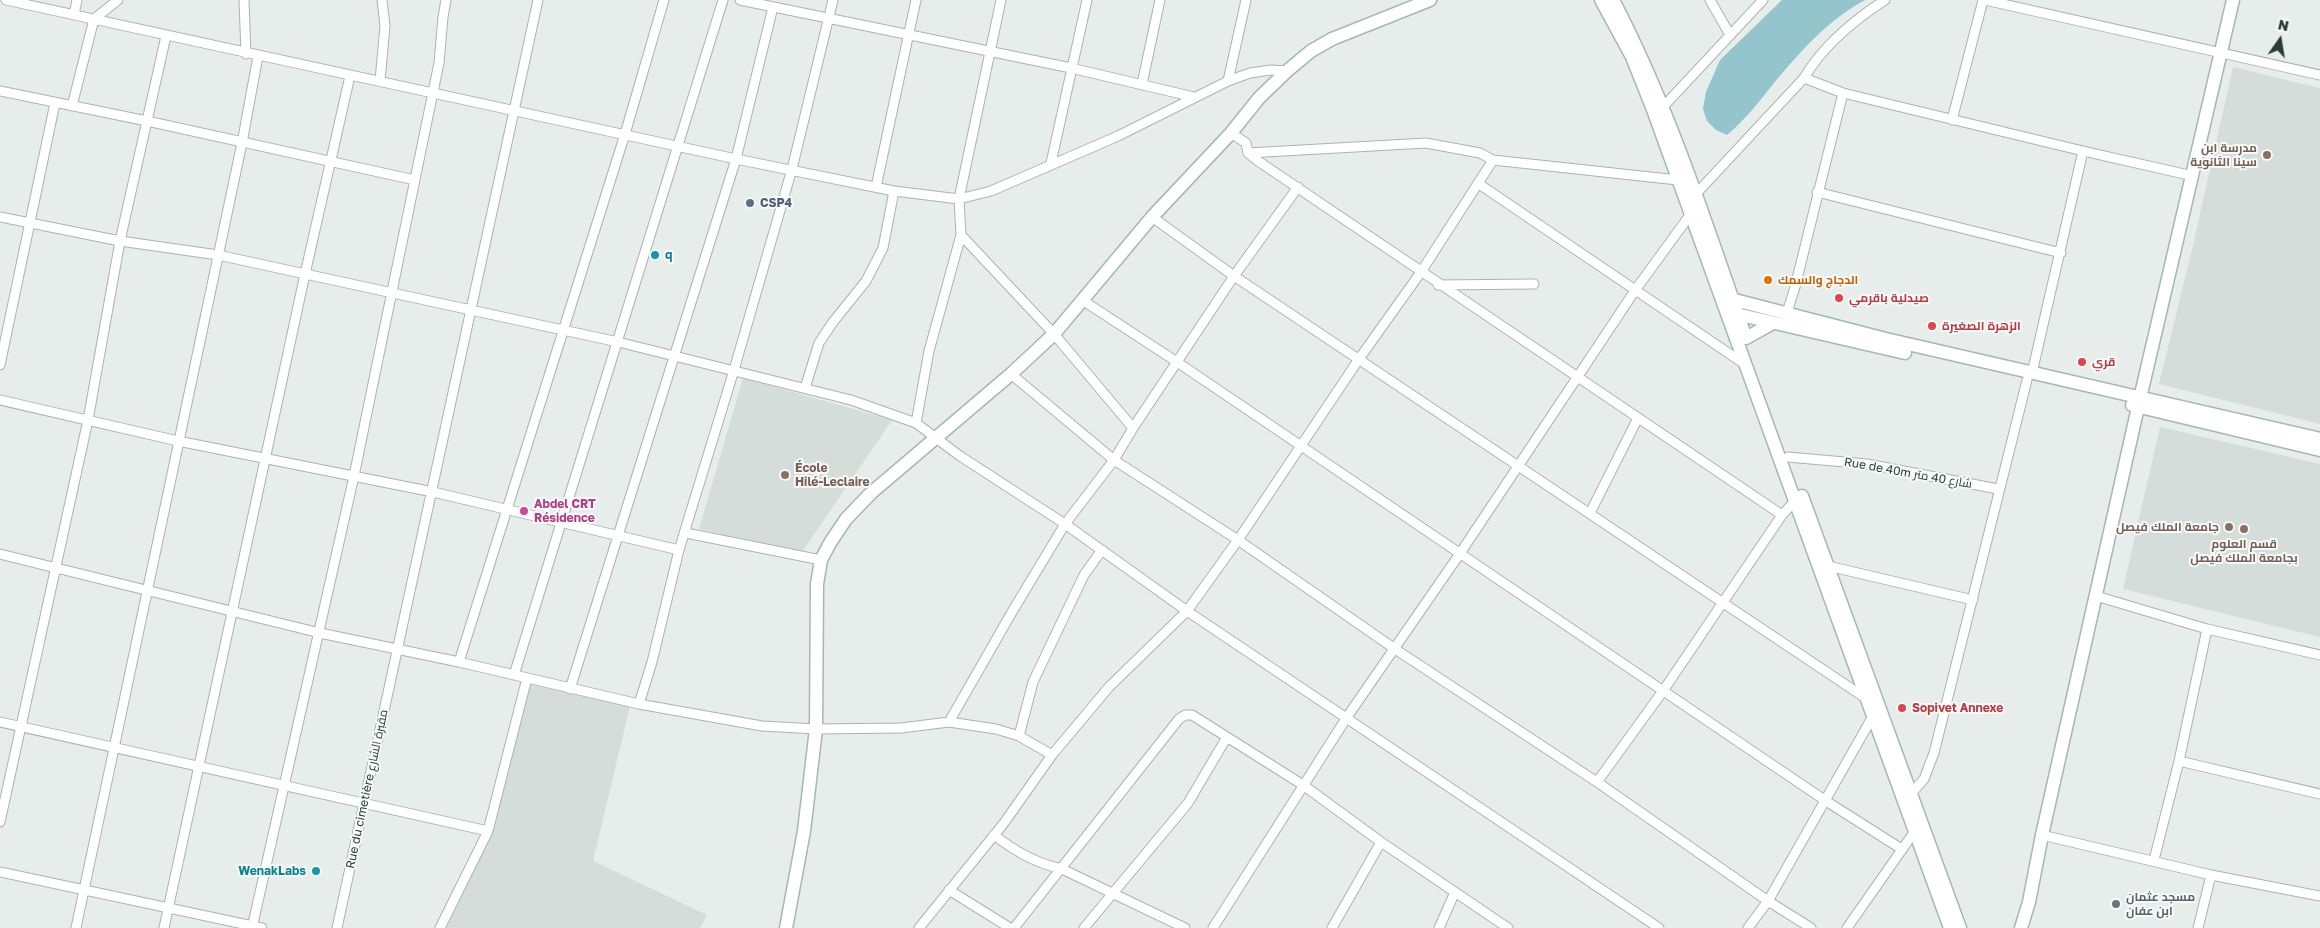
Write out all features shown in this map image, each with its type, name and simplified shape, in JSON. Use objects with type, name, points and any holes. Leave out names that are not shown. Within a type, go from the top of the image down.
[{"type":"street","points":[[6,0],[246,54],[380,81],[736,159],[894,191],[959,199],[991,191],[1051,163],[1118,136],[1228,81],[1250,73],[1271,70],[1287,71]]},
{"type":"street","points":[[74,15],[77,0]]},
{"type":"street","points":[[72,106],[94,19],[118,0]]},
{"type":"street","points":[[244,0],[246,54]]},
{"type":"street","points":[[380,81],[385,26],[382,0]]},
{"type":"street","points":[[0,872],[256,927],[284,786],[354,476],[439,63],[446,0]]},
{"type":"street","name":"Rue du cimetière مقبرة الشارع","points":[[338,928],[363,804],[433,492],[538,0]]},
{"type":"street","points":[[459,662],[625,134],[664,0]]},
{"type":"street","points":[[514,675],[723,0]]},
{"type":"street","points":[[740,0],[908,36],[1072,68],[1194,97]]},
{"type":"street","points":[[639,704],[652,662],[679,550],[686,533],[792,170],[832,0]]},
{"type":"street","points":[[876,187],[916,0]]},
{"type":"street","points":[[916,423],[928,351],[961,235],[959,199],[1001,0]]},
{"type":"street","points":[[1051,163],[1087,0]]},
{"type":"street","points":[[1142,84],[1160,0]]},
{"type":"street","points":[[1228,81],[1246,0]]},
{"type":"street","points":[[786,928],[804,831],[816,729],[817,584],[821,560],[830,543],[860,503],[1011,374],[1054,334],[1152,217],[1231,133],[1259,98],[1287,71],[1311,51],[1332,39],[1430,0]]},
{"type":"street","points":[[1601,0],[1632,56],[1690,215],[1727,298]]},
{"type":"street","points":[[1613,0],[1634,39],[1663,107],[1732,313],[1746,365],[1950,928]]},
{"type":"street","points":[[1710,0],[1730,35]]},
{"type":"street","points":[[1663,107],[1763,0]]},
{"type":"street","points":[[1694,196],[1804,78],[1832,42],[1863,14],[1885,0]]},
{"type":"street","points":[[1952,120],[1984,0],[2320,75]]},
{"type":"street","points":[[2026,928],[2028,907],[2042,835],[2139,403],[2233,0]]},
{"type":"street","points":[[570,690],[736,159],[773,7]]},
{"type":"street","points":[[0,822],[88,420],[120,241],[166,36]]},
{"type":"street","points":[[76,928],[242,143],[258,56]]},
{"type":"street","points":[[164,928],[305,274],[350,76]]},
{"type":"street","points":[[1804,78],[1843,93],[2193,176]]},
{"type":"street","points":[[0,92],[148,121],[415,180]]},
{"type":"street","points":[[1787,313],[1843,93]]},
{"type":"street","points":[[0,364],[55,103]]},
{"type":"street","points":[[1231,133],[1246,144],[1248,153],[1438,284],[1782,515]]},
{"type":"street","points":[[1248,153],[1426,143],[1480,153],[1493,160],[1678,180]]},
{"type":"street","points":[[1911,794],[1924,779],[1934,753],[1973,600],[1998,489],[2061,253],[2083,151]]},
{"type":"street","points":[[919,928],[994,835],[1052,755],[1109,687],[1187,611],[1238,540],[1359,359],[1421,272],[1493,160]]},
{"type":"street","points":[[1479,184],[1746,365]]},
{"type":"street","points":[[949,722],[1065,524],[1114,460],[1133,428],[1234,276],[1298,187]]},
{"type":"street","points":[[805,388],[819,343],[833,322],[866,281],[883,248],[894,191]]},
{"type":"street","points":[[1817,192],[2061,253]]},
{"type":"street","points":[[1213,928],[1347,717],[1459,555],[1636,289],[1690,215]]},
{"type":"street","points":[[0,217],[120,241],[218,256],[618,342],[851,400],[916,423],[960,456],[1065,524],[1187,611],[1659,928]]},
{"type":"street","points":[[1152,217],[1234,276],[1867,699]]},
{"type":"street","points":[[961,235],[1054,334],[1133,428]]},
{"type":"street","points":[[1438,284],[1534,284]]},
{"type":"street","points":[[1727,298],[2320,450]]},
{"type":"street","points":[[1082,300],[1177,362],[1459,555],[1826,801],[1900,848]]},
{"type":"street","points":[[1732,313],[2029,376]]},
{"type":"street","points":[[1732,313],[1746,338],[1960,928]]},
{"type":"street","points":[[1746,338],[1773,323]]},
{"type":"street","points":[[1011,374],[1114,460],[1238,540],[1395,649],[1597,782],[1768,901],[1811,928]]},
{"type":"street","points":[[0,400],[265,460],[433,492],[561,524],[679,550]]},
{"type":"street","points":[[2139,403],[2320,439]]},
{"type":"street","points":[[1590,513],[1638,418]]},
{"type":"street","name":"Rue de 40m شارع 40 متر","points":[[1788,457],[1867,464],[1998,489]]},
{"type":"street","points":[[1597,782],[1663,691],[1782,515],[1795,501]]},
{"type":"street","points":[[686,533],[821,560]]},
{"type":"street","points":[[1019,736],[1032,682],[1084,575],[1102,550]]},
{"type":"street","points":[[0,554],[55,566],[320,633],[459,662],[570,690],[639,704],[762,726],[816,729],[902,728],[949,722],[996,729],[1019,736],[1052,755]]},
{"type":"street","points":[[1828,566],[1973,600]]},
{"type":"street","points":[[2096,596],[2207,629],[2320,655]]},
{"type":"street","points":[[2154,860],[2180,761],[2207,629]]},
{"type":"street","points":[[440,928],[488,831],[526,678]]},
{"type":"street","points":[[949,890],[1012,928],[1062,869],[1179,719],[1185,715],[1192,715],[1304,785],[1381,842],[1508,928]]},
{"type":"street","points":[[1748,928],[1768,901],[1873,716]]},
{"type":"street","points":[[0,722],[488,831]]},
{"type":"street","points":[[1084,928],[1188,803],[1227,737]]},
{"type":"street","points":[[2180,761],[2320,794]]},
{"type":"street","points":[[1846,928],[1900,848],[1915,831]]},
{"type":"street","points":[[994,835],[1017,852],[1043,865],[1062,869],[1112,895],[1185,928]]},
{"type":"street","points":[[2042,835],[2211,875],[2320,896]]},
{"type":"street","points":[[1332,928],[1381,842]]},
{"type":"street","points":[[2198,928],[2211,875]]},
{"type":"street","points":[[1439,928],[1455,892]]},
{"type":"street","points":[[2021,928],[2028,907]]},
{"type":"shaded area","points":[[2233,67],[2320,88],[2320,424],[2159,384],[2191,254]]},
{"type":"shaded area","name":"École Hilé-Leclaire","points":[[743,378],[892,420],[802,552],[699,529]]},
{"type":"shaded area","name":"جامعة الملك فيصل","points":[[2160,427],[2320,464],[2320,637],[2123,589]]},
{"type":"shaded area","points":[[527,684],[630,706],[593,861],[707,915],[700,928],[441,928],[486,839]]},
{"type":"water","points":[[1782,0],[1865,0],[1831,23],[1811,41],[1750,112],[1727,135],[1716,130],[1707,121],[1703,109],[1706,92],[1720,60]]},
{"type":"place","name":"مدرسة ابن سينا الثانوية","points":[[2267,155]]},
{"type":"place","name":"CSP4","points":[[750,203]]},
{"type":"place","name":"q","points":[[655,255]]},
{"type":"place","name":"الدجاج والسمك","points":[[1768,280]]},
{"type":"place","name":"صيدلية باقرمي","points":[[1839,298]]},
{"type":"place","name":"الزهرة الصغيرة","points":[[1932,326]]},
{"type":"place","name":"قري","points":[[2082,362]]},
{"type":"place","name":"École Hilé-Leclaire","points":[[785,475]]},
{"type":"place","name":"Abdel CRT Résidence","points":[[524,511]]},
{"type":"place","name":"جامعة الملك فيصل","points":[[2229,527]]},
{"type":"place","name":"قسم العلوم بجامعة الملك فيصل","points":[[2244,529]]},
{"type":"place","name":"Sopivet Annexe","points":[[1902,708]]},
{"type":"place","name":"WenakLabs","points":[[316,871]]},
{"type":"place","name":"مسجد عثمان ابن عفان","points":[[2116,904]]}]
